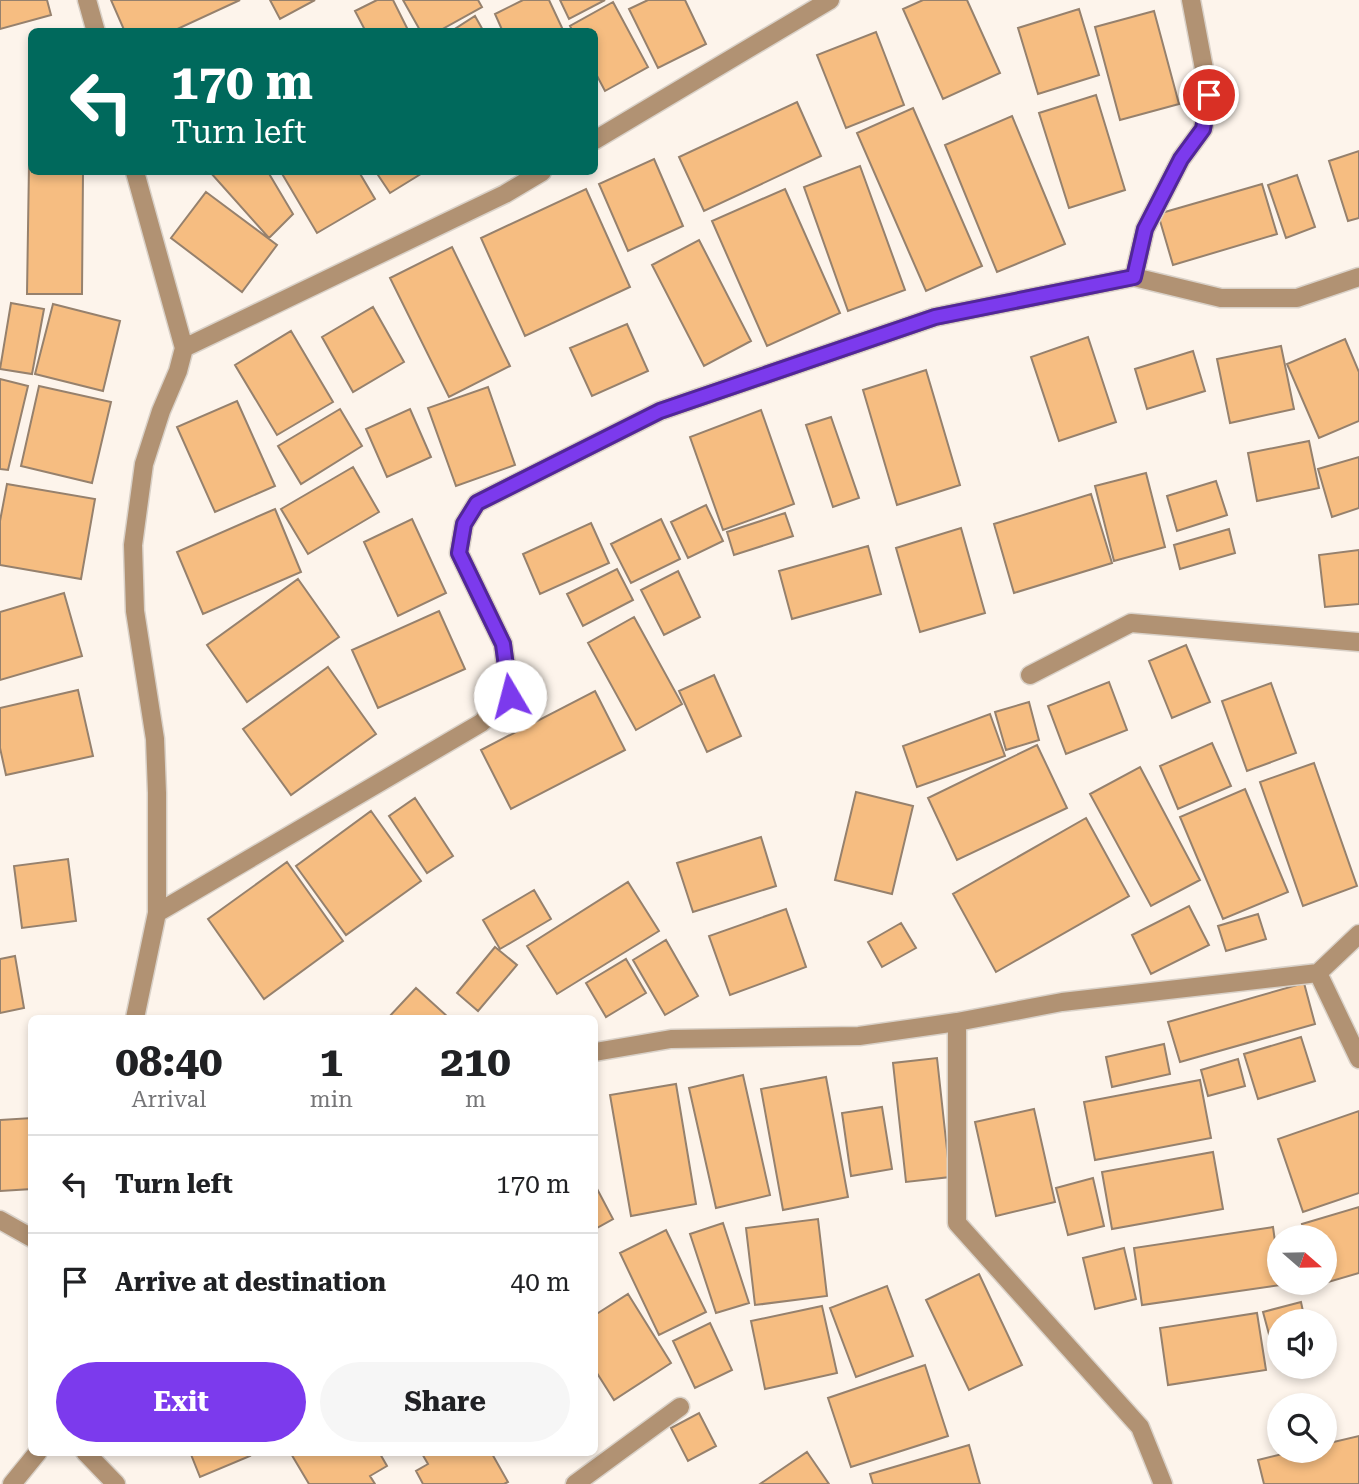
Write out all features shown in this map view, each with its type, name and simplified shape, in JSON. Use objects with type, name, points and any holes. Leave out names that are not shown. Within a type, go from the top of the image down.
[{"type":"street","points":[[87,0],[95,28]]},
{"type":"street","points":[[598,138],[830,0]]},
{"type":"street","points":[[1134,277],[1145,229],[1181,159],[1203,129],[1209,95],[1191,0]]},
{"type":"street","points":[[136,175],[184,348],[144,464],[133,545],[135,611],[155,739],[157,793],[156,913],[136,1015]]},
{"type":"street","points":[[184,348],[505,194],[537,175]]},
{"type":"street","points":[[156,913],[481,723],[510,696],[503,644],[459,553],[464,524],[477,503],[660,411],[935,317],[1134,277],[1221,298],[1297,298],[1359,277]]},
{"type":"street","points":[[1030,675],[1131,623],[1359,642]]},
{"type":"street","points":[[598,1051],[671,1039],[859,1036],[957,1022],[1062,1002],[1318,973],[1359,934]]},
{"type":"street","points":[[1318,973],[1359,1059]]},
{"type":"street","points":[[957,1022],[957,1223],[1140,1427],[1163,1484]]},
{"type":"street","points":[[0,1220],[28,1236]]},
{"type":"street","points":[[575,1484],[680,1407]]},
{"type":"street","points":[[12,1484],[35,1456]]},
{"type":"street","points":[[89,1456],[116,1484]]},
{"type":"building","points":[[0,0],[47,0],[51,15],[0,29]]},
{"type":"building","points":[[111,0],[240,0],[180,28],[123,28]]},
{"type":"building","points":[[270,0],[315,0],[280,19]]},
{"type":"building","points":[[377,0],[393,0],[407,28],[364,28],[355,11]]},
{"type":"building","points":[[403,0],[478,0],[482,7],[444,28],[419,28]]},
{"type":"building","points":[[523,0],[549,0],[562,28],[501,28],[495,14]]},
{"type":"building","points":[[560,0],[605,0],[569,19]]},
{"type":"building","points":[[648,0],[685,0],[706,44],[658,68],[629,9]]},
{"type":"building","points":[[923,0],[967,0],[1000,73],[943,99],[903,9]]},
{"type":"building","points":[[613,2],[648,67],[605,91],[598,78],[598,28],[570,26]]},
{"type":"building","points":[[1079,9],[1099,75],[1038,94],[1018,28]]},
{"type":"building","points":[[1154,11],[1179,104],[1120,120],[1095,27]]},
{"type":"building","points":[[475,16],[482,28],[456,28]]},
{"type":"building","points":[[876,32],[904,105],[846,128],[817,55]]},
{"type":"building","points":[[1096,95],[1125,190],[1069,208],[1039,113]]},
{"type":"building","points":[[797,102],[821,156],[704,211],[679,157]]},
{"type":"building","points":[[913,108],[982,266],[926,291],[857,133]]},
{"type":"building","points":[[1012,116],[1065,244],[997,272],[945,145]]},
{"type":"building","points":[[1359,151],[1359,218],[1348,221],[1329,161]]},
{"type":"building","points":[[654,159],[683,226],[628,251],[599,184]]},
{"type":"building","points":[[860,166],[905,290],[848,311],[804,187]]},
{"type":"building","points":[[29,175],[83,175],[82,294],[27,294]]},
{"type":"building","points":[[213,175],[270,175],[293,214],[269,238]]},
{"type":"building","points":[[283,175],[361,175],[375,199],[317,233]]},
{"type":"building","points":[[378,175],[419,175],[390,193]]},
{"type":"building","points":[[1297,175],[1315,227],[1286,238],[1268,185]]},
{"type":"building","points":[[1262,184],[1277,234],[1173,265],[1158,214]]},
{"type":"building","points":[[586,189],[630,287],[525,336],[481,238]]},
{"type":"building","points":[[785,189],[840,313],[767,346],[712,221]]},
{"type":"building","points":[[206,192],[277,245],[242,292],[171,238]]},
{"type":"building","points":[[699,240],[751,341],[704,366],[652,265]]},
{"type":"building","points":[[452,247],[510,366],[449,397],[390,278]]},
{"type":"building","points":[[11,303],[44,309],[32,374],[0,369]]},
{"type":"building","points":[[53,304],[120,321],[103,391],[35,374]]},
{"type":"building","points":[[373,307],[404,362],[353,392],[322,337]]},
{"type":"building","points":[[627,324],[648,371],[592,396],[570,348]]},
{"type":"building","points":[[291,331],[333,402],[277,435],[235,365]]},
{"type":"building","points":[[1088,337],[1116,422],[1059,441],[1031,357]]},
{"type":"building","points":[[1345,339],[1359,372],[1359,421],[1319,438],[1287,364]]},
{"type":"building","points":[[1281,346],[1294,409],[1230,423],[1217,359]]},
{"type":"building","points":[[1193,351],[1205,391],[1147,409],[1135,369]]},
{"type":"building","points":[[926,370],[960,485],[897,505],[863,390]]},
{"type":"building","points":[[0,379],[28,386],[8,470],[0,469]]},
{"type":"building","points":[[39,386],[111,402],[92,483],[21,466]]},
{"type":"building","points":[[488,387],[515,465],[456,486],[428,408]]},
{"type":"building","points":[[237,401],[275,486],[215,512],[177,427]]},
{"type":"building","points":[[340,409],[362,446],[301,484],[278,446]]},
{"type":"building","points":[[410,409],[431,457],[387,477],[366,429]]},
{"type":"building","points":[[761,410],[794,504],[723,530],[690,437]]},
{"type":"building","points":[[831,417],[859,498],[833,507],[806,425]]},
{"type":"building","points":[[1309,441],[1319,488],[1257,501],[1248,453]]},
{"type":"building","points":[[1359,457],[1359,508],[1332,517],[1318,469]]},
{"type":"building","points":[[353,467],[379,512],[308,554],[281,509]]},
{"type":"building","points":[[1146,473],[1165,547],[1114,561],[1095,486]]},
{"type":"building","points":[[1216,481],[1227,515],[1177,531],[1167,496]]},
{"type":"building","points":[[7,484],[95,499],[81,579],[0,565],[0,521]]},
{"type":"building","points":[[1091,494],[1112,563],[1014,593],[994,524]]},
{"type":"building","points":[[706,505],[723,541],[688,558],[671,522]]},
{"type":"building","points":[[275,509],[301,572],[203,614],[177,552]]},
{"type":"building","points":[[785,513],[793,536],[734,555],[727,532]]},
{"type":"building","points":[[412,519],[446,593],[398,616],[364,542]]},
{"type":"building","points":[[661,519],[680,559],[631,583],[611,544]]},
{"type":"building","points":[[591,523],[609,563],[540,594],[523,554]]},
{"type":"building","points":[[961,528],[985,613],[920,632],[896,548]]},
{"type":"building","points":[[1229,529],[1235,553],[1180,569],[1174,545]]},
{"type":"building","points":[[868,546],[881,594],[792,619],[779,571]]},
{"type":"building","points":[[1359,550],[1359,604],[1325,607],[1319,555]]},
{"type":"building","points":[[617,569],[633,600],[583,626],[567,594]]},
{"type":"building","points":[[678,571],[700,617],[664,635],[641,590]]},
{"type":"building","points":[[298,579],[339,637],[247,702],[207,645]]},
{"type":"building","points":[[64,593],[82,656],[0,680],[0,612]]},
{"type":"building","points":[[439,611],[465,669],[378,708],[352,650]]},
{"type":"building","points":[[634,617],[682,704],[636,730],[588,643]]},
{"type":"building","points":[[1186,645],[1210,702],[1172,718],[1149,661]]},
{"type":"building","points":[[328,667],[376,734],[291,795],[243,729]]},
{"type":"building","points":[[714,675],[741,736],[707,752],[679,691]]},
{"type":"building","points":[[1109,682],[1127,730],[1066,754],[1048,706]]},
{"type":"building","points":[[1271,683],[1296,753],[1247,771],[1222,701]]},
{"type":"building","points":[[78,690],[93,756],[6,775],[0,748],[0,708]]},
{"type":"building","points":[[595,691],[625,750],[511,809],[481,750]]},
{"type":"building","points":[[1029,702],[1039,740],[1006,750],[995,712]]},
{"type":"building","points":[[990,714],[1005,756],[917,787],[903,746]]},
{"type":"building","points":[[1212,743],[1231,786],[1178,809],[1160,766]]},
{"type":"building","points":[[1037,745],[1067,808],[957,860],[928,798]]},
{"type":"building","points":[[1314,763],[1357,886],[1303,906],[1260,782]]},
{"type":"building","points":[[1140,767],[1200,880],[1151,906],[1090,794]]},
{"type":"building","points":[[1245,789],[1288,892],[1223,919],[1180,817]]},
{"type":"building","points":[[856,792],[913,806],[892,894],[835,880]]},
{"type":"building","points":[[415,798],[453,856],[427,873],[389,816]]},
{"type":"building","points":[[371,811],[421,881],[346,935],[296,866]]},
{"type":"building","points":[[1086,818],[1129,896],[996,972],[953,894]]},
{"type":"building","points":[[761,837],[776,886],[693,912],[677,863]]},
{"type":"building","points":[[68,859],[76,921],[22,928],[14,866]]},
{"type":"building","points":[[287,862],[343,941],[264,999],[208,919]]},
{"type":"building","points":[[628,882],[659,931],[557,994],[527,946]]},
{"type":"building","points":[[534,890],[551,919],[500,949],[483,920]]},
{"type":"building","points":[[1189,906],[1209,945],[1151,974],[1132,935]]},
{"type":"building","points":[[786,909],[806,967],[730,995],[709,936]]},
{"type":"building","points":[[1258,914],[1266,939],[1226,951],[1218,926]]},
{"type":"building","points":[[901,923],[916,948],[882,967],[868,942]]},
{"type":"building","points":[[666,940],[698,996],[665,1015],[633,960]]},
{"type":"building","points":[[495,947],[517,965],[478,1011],[457,993]]},
{"type":"building","points":[[15,956],[24,1008],[0,1013],[0,959]]},
{"type":"building","points":[[626,959],[646,993],[606,1017],[586,983]]},
{"type":"building","points":[[1304,983],[1315,1024],[1180,1062],[1168,1022]]},
{"type":"building","points":[[416,988],[446,1015],[391,1015]]},
{"type":"building","points":[[1301,1037],[1315,1081],[1258,1099],[1244,1054]]},
{"type":"building","points":[[1164,1044],[1170,1074],[1112,1087],[1106,1057]]},
{"type":"building","points":[[937,1058],[950,1177],[906,1182],[893,1063]]},
{"type":"building","points":[[1238,1059],[1245,1086],[1208,1096],[1201,1070]]},
{"type":"building","points":[[743,1075],[770,1195],[716,1208],[689,1088]]},
{"type":"building","points":[[826,1077],[848,1197],[783,1210],[761,1089]]},
{"type":"building","points":[[1200,1080],[1211,1138],[1095,1160],[1084,1102]]},
{"type":"building","points":[[676,1084],[696,1204],[631,1216],[610,1095]]},
{"type":"building","points":[[882,1107],[892,1169],[851,1176],[842,1113]]},
{"type":"building","points":[[1034,1109],[1055,1202],[996,1216],[975,1122]]},
{"type":"building","points":[[1359,1111],[1359,1193],[1303,1212],[1278,1139]]},
{"type":"building","points":[[28,1118],[28,1189],[0,1191],[0,1120]]},
{"type":"building","points":[[1213,1152],[1223,1209],[1112,1229],[1102,1172]]},
{"type":"building","points":[[1093,1178],[1104,1226],[1068,1235],[1056,1188]]},
{"type":"building","points":[[598,1191],[613,1219],[598,1227]]},
{"type":"building","points":[[1359,1207],[1359,1273],[1337,1279],[1337,1225],[1302,1224]]},
{"type":"building","points":[[818,1219],[827,1296],[755,1305],[746,1228]]},
{"type":"building","points":[[723,1223],[749,1303],[716,1313],[690,1234]]},
{"type":"building","points":[[1267,1228],[1267,1287],[1142,1305],[1134,1248]]},
{"type":"building","points":[[666,1230],[706,1312],[659,1335],[620,1253]]},
{"type":"building","points":[[1124,1248],[1136,1299],[1095,1309],[1083,1258]]},
{"type":"building","points":[[979,1274],[1022,1365],[969,1390],[926,1300]]},
{"type":"building","points":[[887,1286],[913,1356],[856,1377],[830,1308]]},
{"type":"building","points":[[628,1294],[671,1363],[614,1400],[598,1375],[598,1313]]},
{"type":"building","points":[[1301,1302],[1302,1309],[1274,1309]]},
{"type":"building","points":[[822,1306],[837,1373],[765,1389],[751,1321]]},
{"type":"building","points":[[1267,1311],[1267,1327],[1263,1312]]},
{"type":"building","points":[[1257,1313],[1266,1370],[1168,1385],[1160,1328]]},
{"type":"building","points":[[710,1323],[732,1370],[695,1388],[673,1341]]},
{"type":"building","points":[[925,1365],[948,1436],[851,1467],[828,1398]]},
{"type":"building","points":[[699,1413],[716,1446],[688,1461],[671,1428]]},
{"type":"building","points":[[1359,1436],[1359,1484],[1264,1484],[1258,1460],[1267,1458],[1267,1463],[1337,1463],[1337,1441]]},
{"type":"building","points":[[969,1445],[980,1484],[873,1484],[870,1474]]},
{"type":"building","points":[[807,1452],[829,1484],[760,1484]]},
{"type":"building","points":[[192,1456],[250,1456],[200,1477]]},
{"type":"building","points":[[292,1456],[381,1456],[387,1466],[370,1476],[375,1484],[309,1484]]},
{"type":"building","points":[[423,1456],[493,1456],[508,1482],[423,1484],[416,1471],[428,1464]]},
{"type":"route","points":[[510,696],[503,644],[459,553],[464,524],[477,503],[660,411],[935,317],[1134,277],[1145,229],[1181,159],[1203,129],[1209,95]]}]
